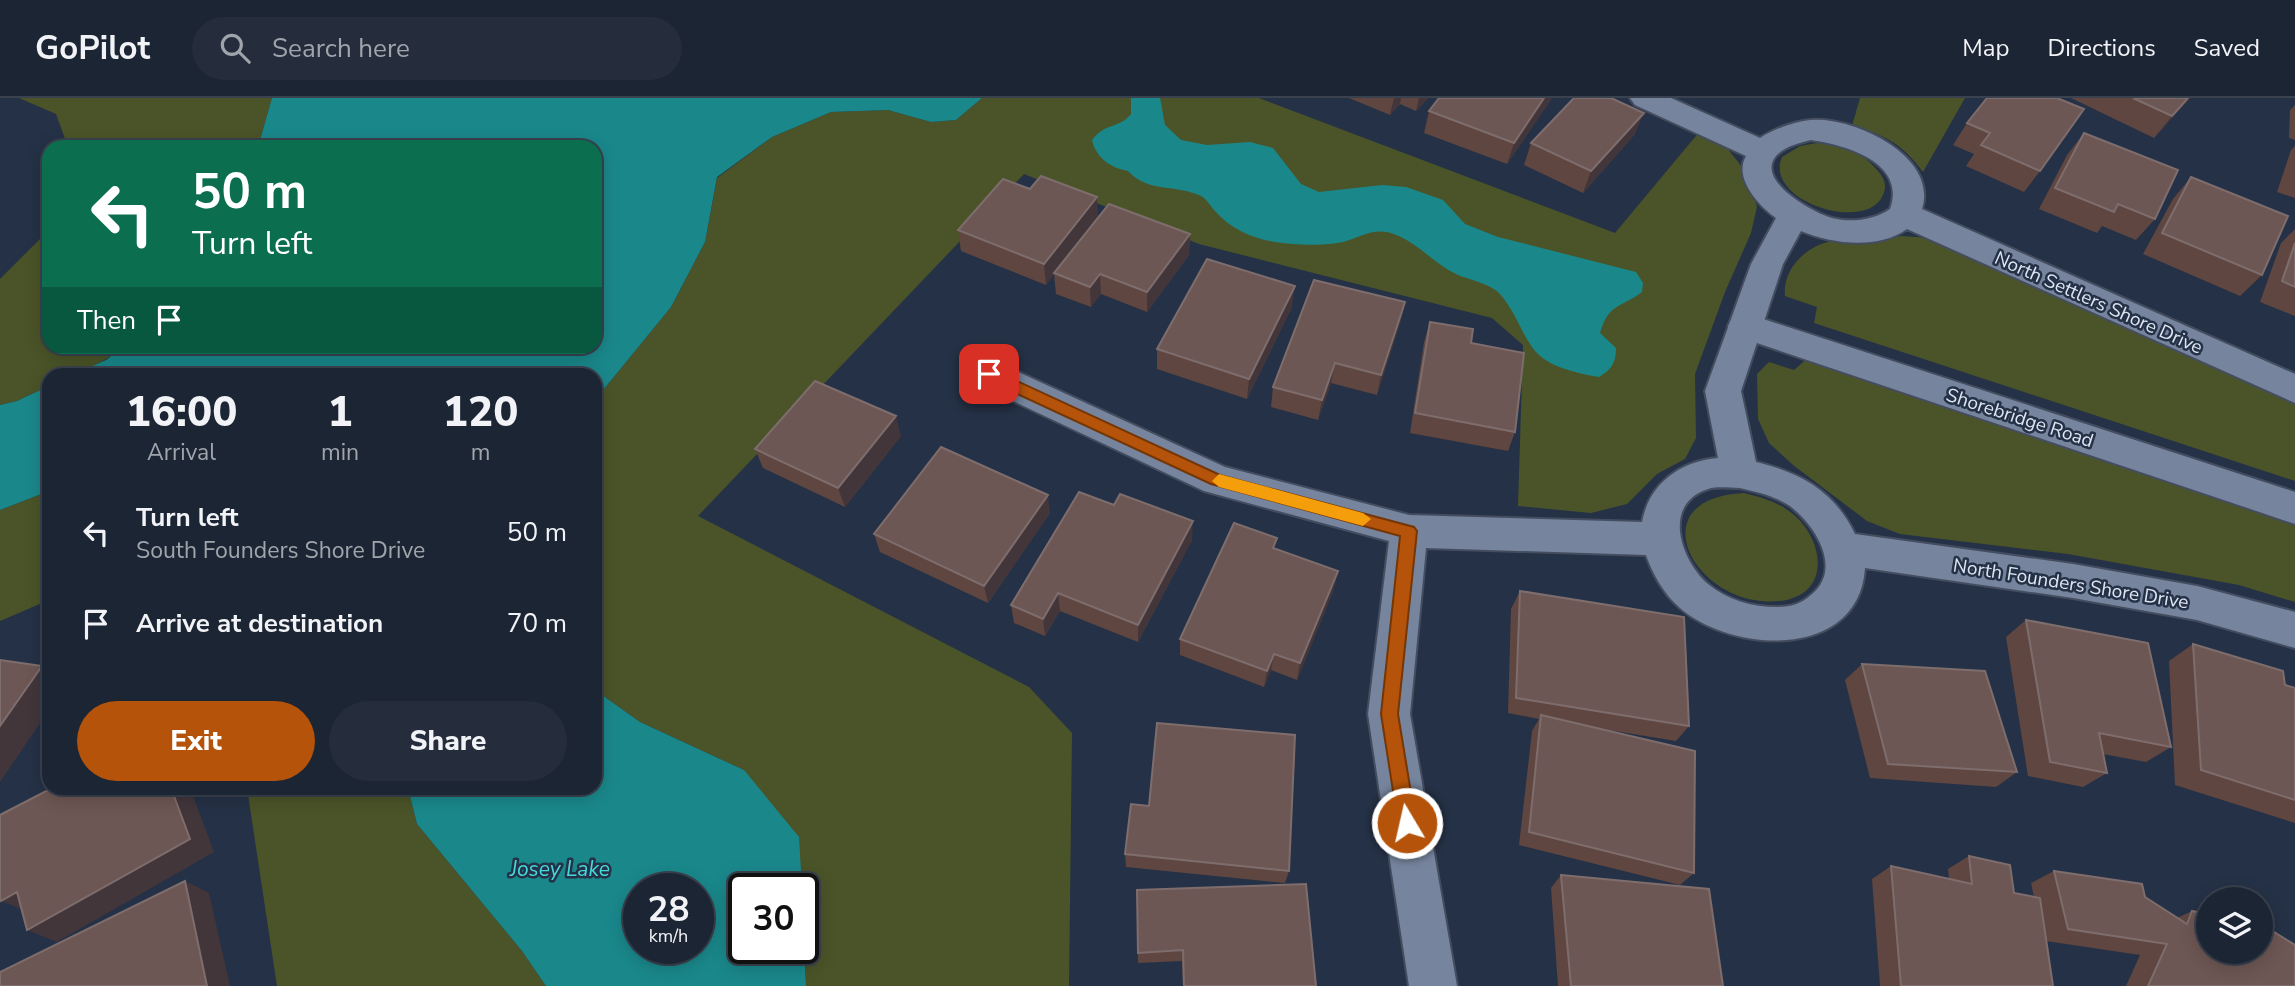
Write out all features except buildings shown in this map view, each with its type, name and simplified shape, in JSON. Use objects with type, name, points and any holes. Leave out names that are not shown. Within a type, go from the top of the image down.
[{"type":"street","points":[[1645,98],[1762,151]]},
{"type":"street","points":[[1811,130],[1839,133],[1866,143],[1890,158],[1907,180],[1911,197],[1904,214],[1884,228],[1853,232],[1822,227],[1794,215],[1770,197],[1758,177],[1758,159],[1767,144],[1786,134],[1811,130]]},
{"type":"street","name":"North Settlers Shore Drive","points":[[1904,214],[2295,388]]},
{"type":"street","points":[[1741,473],[1723,391],[1768,264],[1794,215]]},
{"type":"street","name":"Shorebridge Road","points":[[1745,327],[2295,508]]},
{"type":"street","points":[[989,374],[1217,480],[1409,531],[1659,539]]},
{"type":"street","points":[[1741,473],[1774,481],[1804,497],[1828,520],[1844,549],[1845,580],[1832,604],[1804,622],[1766,626],[1726,615],[1694,596],[1671,570],[1659,539],[1663,506],[1681,485],[1708,475],[1741,473]]},
{"type":"street","points":[[1409,531],[1390,714],[1433,986]]},
{"type":"street","name":"North Founders Shore Drive","points":[[1844,549],[2073,581],[2170,598],[2295,630]]},
{"type":"shaded area","points":[[19,98],[272,98],[260,140],[65,140],[56,114]]},
{"type":"shaded area","points":[[982,98],[1259,98],[1615,233],[1700,131],[1725,145],[1748,175],[1757,207],[1751,233],[1725,292],[1695,374],[1696,438],[1685,459],[1657,474],[1627,504],[1591,513],[1518,506],[1523,345],[1492,318],[1199,244],[1024,174],[698,516],[1029,687],[1072,733],[1069,986],[806,986],[805,964],[819,964],[819,873],[795,873],[744,770],[640,722],[602,695],[602,391],[671,307],[705,242],[717,178],[772,137],[831,112],[888,110],[931,122],[956,120]]},
{"type":"shaded area","points":[[1860,98],[1965,98],[1923,172],[1908,154],[1892,142],[1852,126]]},
{"type":"shaded area","points":[[1817,143],[1851,151],[1872,164],[1884,180],[1885,186],[1883,195],[1873,206],[1858,212],[1839,212],[1801,199],[1788,187],[1780,173],[1782,157],[1800,146]]},
{"type":"shaded area","points":[[1902,236],[1929,238],[2295,399],[2295,481],[1814,323],[1817,307],[1785,296],[1788,274],[1810,250],[1830,241]]},
{"type":"shaded area","points":[[42,237],[42,354],[113,354],[88,368],[42,368],[42,389],[17,401],[0,405],[0,279]]},
{"type":"shaded area","points":[[1808,358],[2295,522],[2295,602],[2239,585],[2068,554],[1900,534],[1867,521],[1793,465],[1769,443],[1758,419],[1757,374],[1769,362],[1794,370]]},
{"type":"shaded area","points":[[1744,493],[1789,511],[1810,535],[1816,549],[1816,576],[1809,588],[1797,596],[1779,601],[1749,599],[1723,588],[1703,572],[1690,552],[1685,531],[1692,513],[1711,499]]},
{"type":"shaded area","points":[[42,494],[42,603],[0,621],[0,510]]},
{"type":"shaded area","points":[[248,795],[410,795],[417,824],[522,951],[546,986],[277,986]]},
{"type":"water","points":[[272,98],[982,98],[956,120],[931,122],[888,110],[831,112],[772,137],[717,177],[705,242],[671,307],[602,391],[602,368],[88,368],[113,354],[602,354],[602,140],[260,140]]},
{"type":"water","points":[[1131,98],[1160,98],[1165,125],[1181,140],[1207,145],[1250,142],[1273,148],[1301,184],[1319,192],[1382,185],[1406,187],[1443,200],[1465,224],[1498,237],[1636,272],[1643,283],[1642,292],[1611,311],[1600,333],[1616,348],[1612,365],[1599,377],[1562,368],[1545,360],[1532,347],[1499,293],[1448,269],[1394,234],[1379,231],[1322,245],[1266,240],[1235,228],[1201,196],[1144,182],[1128,171],[1110,165],[1097,152],[1092,140],[1102,130],[1122,122],[1131,114]]},
{"type":"water","points":[[42,389],[42,494],[0,510],[0,405],[17,401]]},
{"type":"water","name":"Josey Lake","points":[[602,695],[640,722],[744,770],[799,837],[801,873],[728,873],[728,964],[805,964],[806,986],[546,986],[522,951],[417,824],[410,795],[602,795]]},
{"type":"slow traffic","points":[[1219,481],[1363,519]]},
{"type":"route","points":[[989,374],[1217,480],[1409,531],[1390,714],[1407,823]]}]
